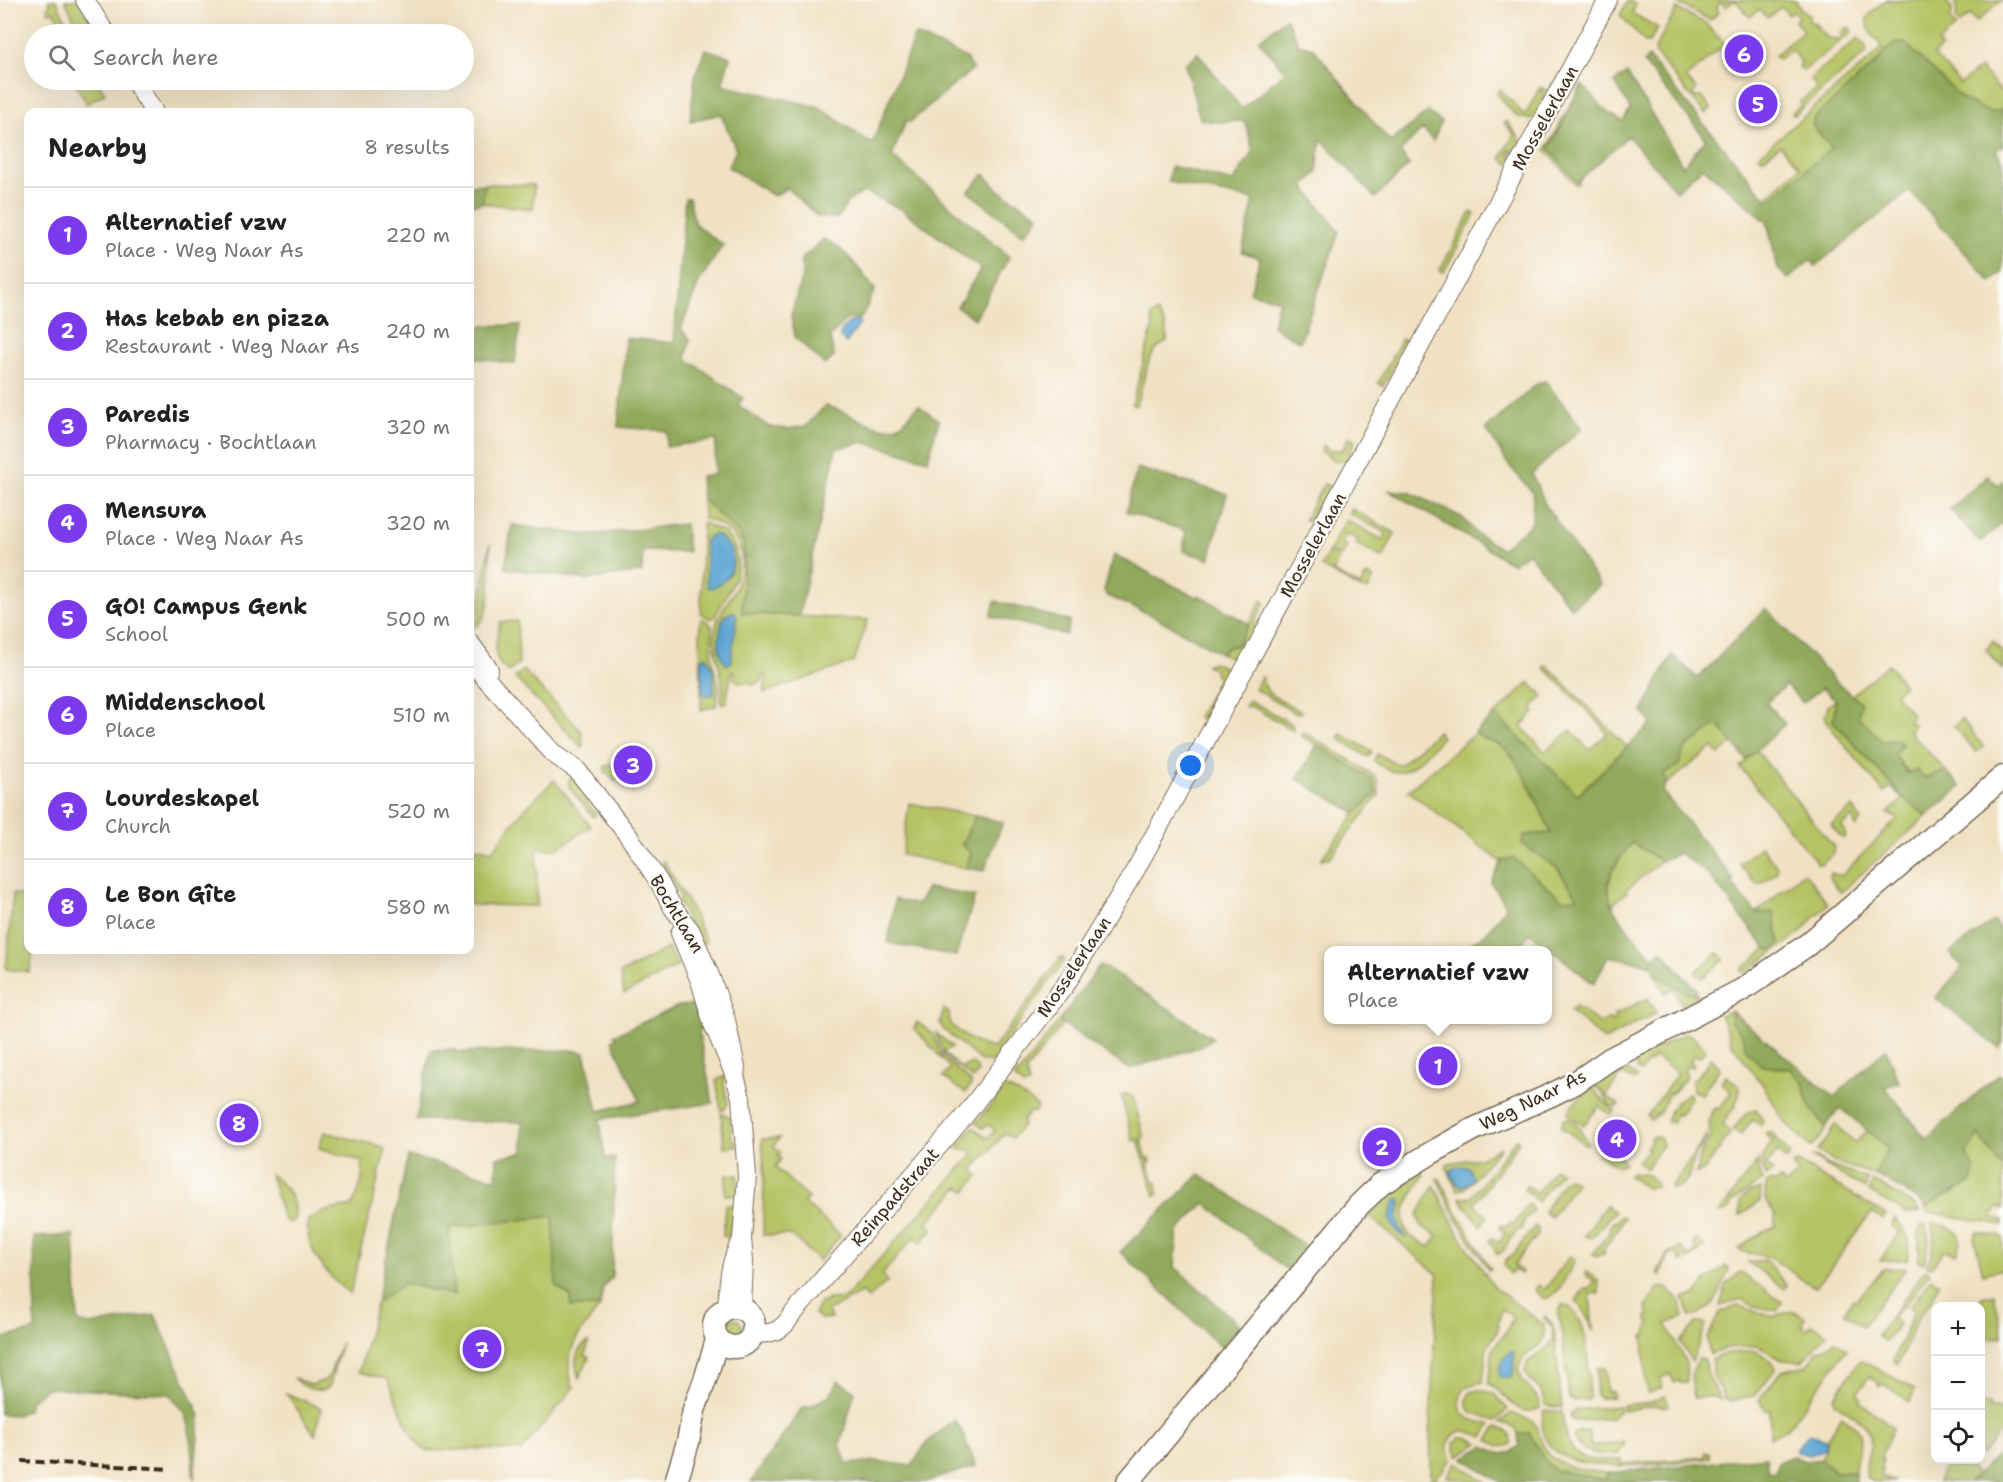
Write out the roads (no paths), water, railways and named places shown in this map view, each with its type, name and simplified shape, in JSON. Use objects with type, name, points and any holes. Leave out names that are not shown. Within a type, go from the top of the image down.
[{"type":"main road","name":"Weg Naar As","points":[[1128,1482],[1370,1194],[1405,1168],[1474,1129],[1504,1115],[1546,1086],[1610,1059],[1742,990],[1806,945],[2000,776]]},
{"type":"main road","name":"Bochtlaan","points":[[676,1482],[688,1442],[694,1410],[708,1372],[726,1344],[713,1325],[716,1318],[744,1318]]},
{"type":"main road","points":[[726,1344],[748,1341],[744,1318]]},
{"type":"street","points":[[85,0],[98,24]]},
{"type":"street","name":"Mosselerlaan","points":[[996,1076],[1066,984],[1136,869],[1608,0]]},
{"type":"street","points":[[128,90],[139,108]]},
{"type":"street","points":[[141,90],[152,108]]},
{"type":"street","points":[[474,648],[493,674],[561,748],[575,768]]},
{"type":"street","points":[[474,665],[555,755],[575,768]]},
{"type":"street","name":"Bochtlaan","points":[[575,768],[630,838],[673,908],[691,931],[726,1020],[736,1068],[735,1076]]},
{"type":"street","name":"Bochtlaan","points":[[673,908],[681,939],[700,981],[713,1024],[735,1076],[741,1098],[747,1176],[742,1239],[744,1318]]},
{"type":"street","name":"Reinpadstraat","points":[[744,1318],[766,1323],[791,1316],[963,1118],[996,1076]]},
{"type":"water","points":[[858,320],[860,324],[846,343],[840,338],[841,331],[848,324]]},
{"type":"water","points":[[715,534],[729,547],[733,562],[727,577],[712,588],[707,587],[705,541]]},
{"type":"water","points":[[734,612],[737,615],[731,662],[727,665],[720,654],[719,635],[724,616]]},
{"type":"water","points":[[706,656],[714,678],[714,694],[705,696],[702,692],[702,659]]},
{"type":"water","points":[[1460,1166],[1469,1168],[1473,1179],[1462,1187],[1457,1184],[1450,1172]]},
{"type":"water","points":[[1396,1200],[1401,1200],[1398,1223],[1406,1238],[1396,1230],[1390,1217]]},
{"type":"water","points":[[1511,1351],[1514,1353],[1513,1375],[1511,1378],[1500,1378],[1502,1363]]},
{"type":"water","points":[[1810,1433],[1825,1440],[1825,1449],[1810,1455],[1796,1452],[1796,1448]]},
{"type":"railway","points":[[22,1461],[170,1469]]},
{"type":"place","name":"Middenschool","points":[[1744,54]]},
{"type":"place","name":"GO! Campus Genk","points":[[1758,104]]},
{"type":"place","name":"Paredis","points":[[633,765]]},
{"type":"place","name":"Alternatief vzw","points":[[1438,1066]]},
{"type":"place","name":"Le Bon Gîte","points":[[239,1123]]},
{"type":"place","name":"Mensura","points":[[1617,1139]]},
{"type":"place","name":"Has kebab en pizza","points":[[1382,1147]]},
{"type":"place","name":"Lourdeskapel","points":[[482,1349]]}]
